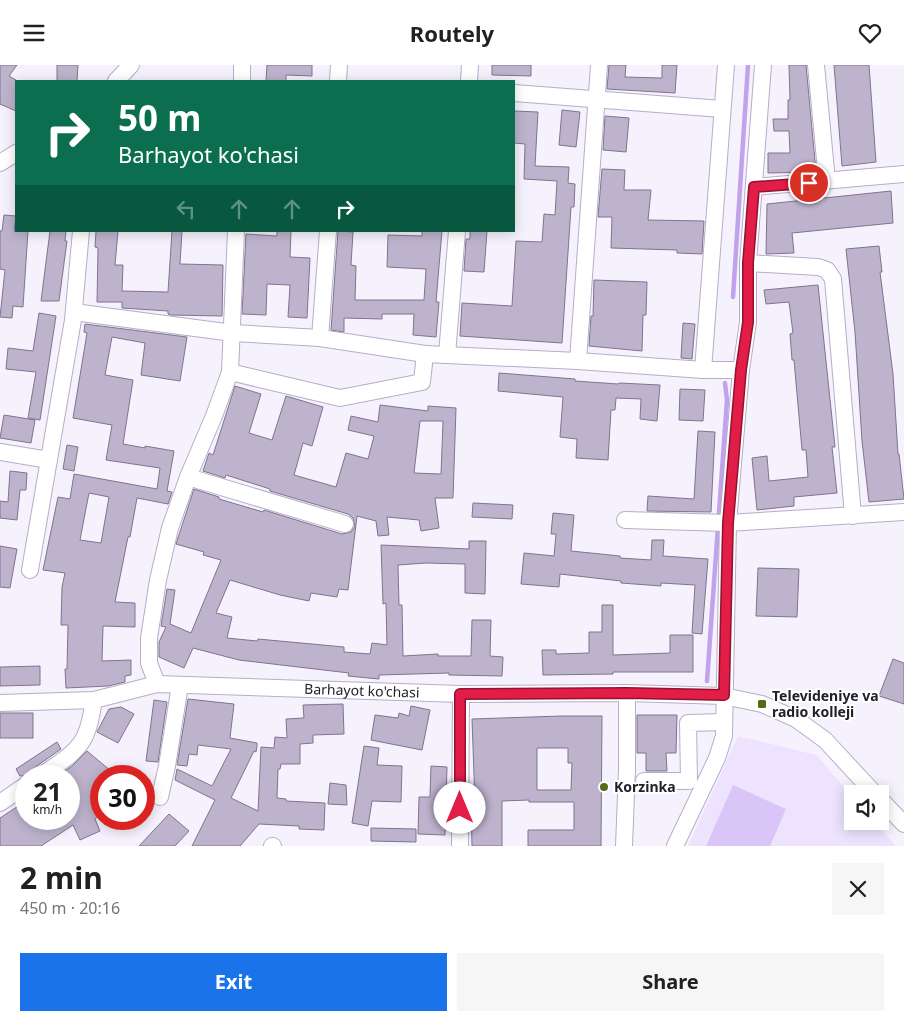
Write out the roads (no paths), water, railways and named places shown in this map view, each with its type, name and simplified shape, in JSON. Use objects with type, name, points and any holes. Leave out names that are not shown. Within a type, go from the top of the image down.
[{"type":"street","points":[[117,80],[131,65]]},
{"type":"street","points":[[242,65],[242,80]]},
{"type":"street","points":[[338,80],[340,65]]},
{"type":"street","points":[[469,80],[470,65]]},
{"type":"street","points":[[578,361],[598,65]]},
{"type":"street","points":[[702,370],[726,65]]},
{"type":"street","points":[[676,846],[717,758],[724,736],[728,523],[741,370],[748,322],[748,263],[763,65]]},
{"type":"street","points":[[816,65],[827,181]]},
{"type":"street","points":[[515,93],[722,109]]},
{"type":"street","points":[[0,163],[15,154]]},
{"type":"street","points":[[754,187],[904,174]]},
{"type":"street","points":[[30,571],[74,312],[81,232]]},
{"type":"street","points":[[157,684],[149,663],[149,639],[158,580],[168,537],[188,477],[214,417],[230,372],[236,232]]},
{"type":"street","points":[[320,338],[328,232]]},
{"type":"street","points":[[447,355],[457,232]]},
{"type":"street","points":[[748,263],[818,267],[827,270],[833,279],[853,516]]},
{"type":"street","points":[[74,312],[233,333],[320,338],[424,354],[578,361],[702,370],[741,370]]},
{"type":"street","points":[[230,372],[340,398],[422,382],[424,354]]},
{"type":"street","points":[[0,452],[49,460]]},
{"type":"street","points":[[188,477],[345,524]]},
{"type":"street","points":[[625,520],[728,523],[904,513]]},
{"type":"street","name":"Barhayot ko'chasi","points":[[0,703],[94,700],[157,684],[460,694],[627,693],[724,695],[762,704],[796,719],[825,740],[867,785]]},
{"type":"street","points":[[160,797],[180,685]]},
{"type":"street","points":[[624,846],[627,693]]},
{"type":"street","points":[[460,694],[460,846]]},
{"type":"street","points":[[58,765],[77,748],[87,732],[94,700]]},
{"type":"street","points":[[644,781],[689,781],[688,723],[724,722]]},
{"type":"street","points":[[0,803],[15,793]]},
{"type":"street","points":[[889,808],[904,824]]},
{"type":"waterway","points":[[733,297],[748,65]]},
{"type":"waterway","points":[[707,681],[727,400],[725,383]]},
{"type":"place","name":"Televideniye va radio kolleji","points":[[762,704]]},
{"type":"place","name":"Korzinka","points":[[604,787]]}]
